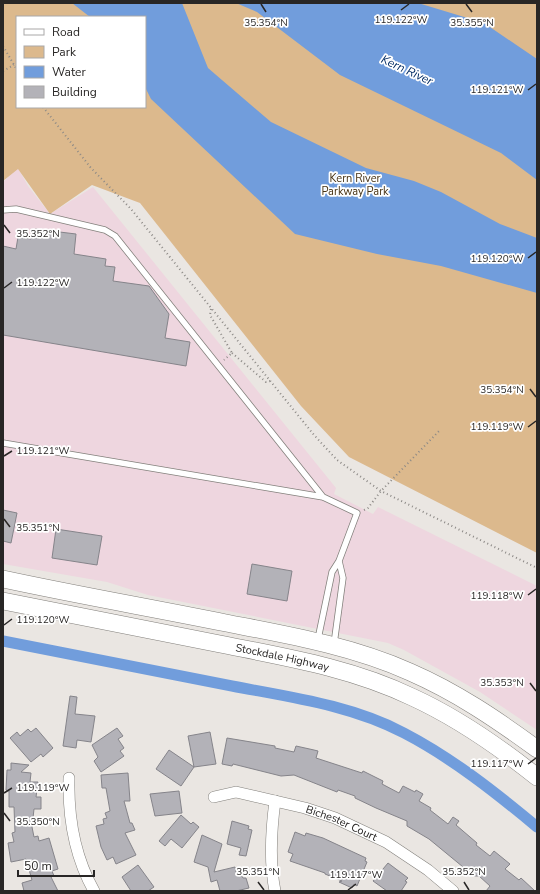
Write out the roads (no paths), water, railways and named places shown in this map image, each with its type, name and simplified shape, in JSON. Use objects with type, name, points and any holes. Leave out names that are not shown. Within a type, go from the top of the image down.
[{"type":"main road","name":"Stockdale Highway","points":[[3,579],[325,644],[381,660],[442,687],[488,714],[537,748]]},
{"type":"main road","points":[[3,590],[18,590],[23,583]]},
{"type":"main road","name":"Stockdale Highway","points":[[3,601],[278,656],[343,671],[412,696],[456,720],[499,748],[537,777]]},
{"type":"main road","points":[[499,748],[521,753],[537,764]]},
{"type":"street","points":[[68,778],[71,818],[75,842],[94,891]]},
{"type":"street","name":"Bichester Court","points":[[214,797],[236,792],[305,808],[358,828],[408,856],[449,890]]},
{"type":"street","points":[[275,801],[271,832],[271,857],[275,891]]},
{"type":"lane","points":[[3,210],[16,209],[82,224],[105,230],[115,236],[323,498]]},
{"type":"lane","points":[[3,443],[323,498],[357,513],[339,561],[332,572],[325,644]]},
{"type":"lane","points":[[325,644],[343,578],[339,561]]},
{"type":"water","points":[[72,3],[182,3],[208,68],[271,122],[366,168],[414,181],[441,192],[500,224],[537,238],[537,293],[441,266],[377,254],[295,234],[151,99],[146,89],[146,16],[89,16]]},
{"type":"water","name":"Kern River","points":[[236,3],[418,3],[484,23],[537,59],[537,180],[501,153],[340,75],[257,12]]},
{"type":"waterway","points":[[3,641],[297,698],[363,715],[384,723],[439,753],[489,788],[537,827]]},
{"type":"park label","name":"Kern River Parkway Park","points":[[355,184]]}]
